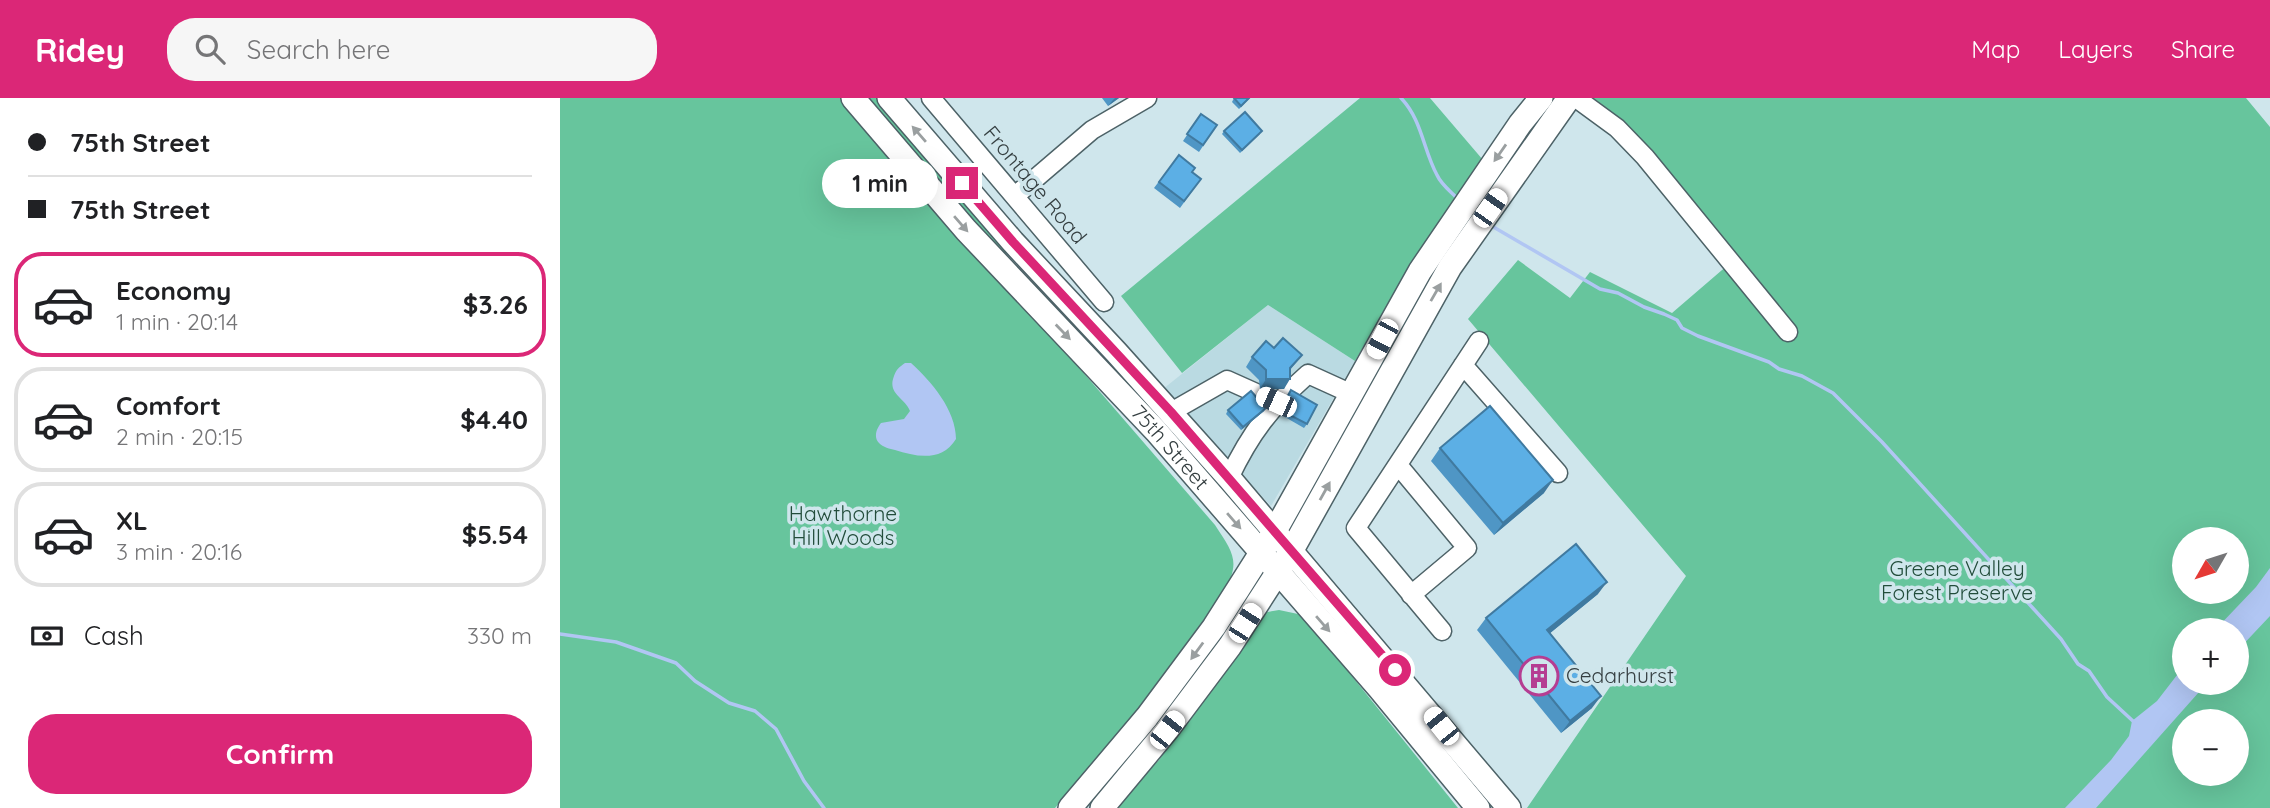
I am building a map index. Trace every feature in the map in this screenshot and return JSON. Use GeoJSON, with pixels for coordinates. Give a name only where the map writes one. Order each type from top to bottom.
{"type":"FeatureCollection","features":[{"type":"Feature","properties":{"kind":"main road","name":"75th Street"},"geometry":{"type":"LineString","coordinates":[[853,98],[966,230],[1147,421],[1279,572],[1478,808]]}},
{"type":"Feature","properties":{"kind":"main road","name":"75th Street"},"geometry":{"type":"LineString","coordinates":[[889,98],[1013,242],[1171,412],[1292,550],[1509,808]]}},
{"type":"Feature","properties":{"kind":"main road"},"geometry":{"type":"LineString","coordinates":[[1070,808],[1110,763],[1214,628],[1275,531],[1420,271],[1520,124],[1541,98]]}},
{"type":"Feature","properties":{"kind":"main road"},"geometry":{"type":"LineString","coordinates":[[1102,808],[1193,697],[1279,572],[1450,267],[1569,98]]}},
{"type":"Feature","properties":{"kind":"street","name":"Frontage Road"},"geometry":{"type":"LineString","coordinates":[[931,98],[1104,302]]}},
{"type":"Feature","properties":{"kind":"street"},"geometry":{"type":"LineString","coordinates":[[1015,196],[1092,130],[1147,98]]}},
{"type":"Feature","properties":{"kind":"street"},"geometry":{"type":"LineString","coordinates":[[1576,98],[1616,128],[1645,157],[1788,332]]}},
{"type":"Feature","properties":{"kind":"street"},"geometry":{"type":"LineString","coordinates":[[1442,631],[1356,528],[1479,341]]}},
{"type":"Feature","properties":{"kind":"street"},"geometry":{"type":"LineString","coordinates":[[1464,365],[1558,473]]}},
{"type":"Feature","properties":{"kind":"street"},"geometry":{"type":"LineString","coordinates":[[1229,478],[1245,443],[1276,402],[1308,374],[1352,394]]}},
{"type":"Feature","properties":{"kind":"street"},"geometry":{"type":"LineString","coordinates":[[1171,412],[1227,380],[1276,402]]}},
{"type":"Feature","properties":{"kind":"street"},"geometry":{"type":"LineString","coordinates":[[1398,465],[1467,548],[1411,595]]}},
{"type":"Feature","properties":{"kind":"shaded area"},"geometry":{"type":"Polygon","coordinates":[[[1268,305],[1355,361],[1271,506],[1163,389],[1268,305]]]}},
{"type":"Feature","properties":{"kind":"green space","name":"Hawthorne Hill Woods"},"geometry":{"type":"Polygon","coordinates":[[[560,98],[846,98],[1215,525],[1233,558],[1232,574],[1223,594],[1119,734],[1055,808],[560,808],[560,98]]]}},
{"type":"Feature","properties":{"kind":"green space"},"geometry":{"type":"Polygon","coordinates":[[[863,98],[878,98],[1010,250],[1002,257],[863,98]]]}},
{"type":"Feature","properties":{"kind":"green space"},"geometry":{"type":"Polygon","coordinates":[[[1360,98],[1430,98],[1483,160],[1414,259],[1355,361],[1268,305],[1182,373],[1121,296],[1360,98]]]}},
{"type":"Feature","properties":{"kind":"green space","name":"Greene Valley Forest Preserve"},"geometry":{"type":"Polygon","coordinates":[[[1593,98],[2246,98],[2270,127],[2270,808],[1527,808],[1686,576],[1468,319],[1518,260],[1570,298],[1590,272],[1672,313],[1736,258],[1632,131],[1593,98]]]}},
{"type":"Feature","properties":{"kind":"green space"},"geometry":{"type":"Polygon","coordinates":[[[1279,610],[1298,614],[1310,624],[1458,808],[1114,808],[1159,760],[1261,613],[1279,610]]]}},
{"type":"Feature","properties":{"kind":"water"},"geometry":{"type":"Polygon","coordinates":[[[911,363],[926,378],[952,417],[956,439],[944,451],[920,456],[882,446],[876,438],[881,423],[904,419],[910,411],[894,391],[892,382],[899,367],[911,363]]]}},
{"type":"Feature","properties":{"kind":"water"},"geometry":{"type":"Polygon","coordinates":[[[2270,568],[2270,616],[2249,638],[2249,618],[2226,618],[2240,604],[2249,604],[2249,594],[2270,568]]]}},
{"type":"Feature","properties":{"kind":"water"},"geometry":{"type":"Polygon","coordinates":[[[2172,682],[2172,695],[2196,695],[2184,709],[2172,709],[2172,722],[2096,808],[2065,808],[2111,760],[2129,736],[2132,721],[2157,701],[2172,682]]]}},
{"type":"Feature","properties":{"kind":"building"},"geometry":{"type":"Polygon","coordinates":[[[1234,98],[1249,98],[1241,106],[1234,98]]]}},
{"type":"Feature","properties":{"kind":"building"},"geometry":{"type":"Polygon","coordinates":[[[1245,112],[1262,131],[1242,150],[1224,131],[1245,112]]]}},
{"type":"Feature","properties":{"kind":"building"},"geometry":{"type":"Polygon","coordinates":[[[1201,114],[1217,125],[1203,145],[1187,134],[1201,114]]]}},
{"type":"Feature","properties":{"kind":"building"},"geometry":{"type":"Polygon","coordinates":[[[1179,155],[1195,168],[1192,172],[1201,179],[1184,201],[1159,182],[1179,155]]]}},
{"type":"Feature","properties":{"kind":"building"},"geometry":{"type":"Polygon","coordinates":[[[1283,338],[1302,355],[1290,368],[1290,379],[1266,379],[1266,370],[1252,357],[1266,341],[1274,348],[1283,338]]]}},
{"type":"Feature","properties":{"kind":"building"},"geometry":{"type":"Polygon","coordinates":[[[1291,390],[1317,405],[1307,424],[1280,410],[1291,390]]]}},
{"type":"Feature","properties":{"kind":"building"},"geometry":{"type":"Polygon","coordinates":[[[1251,391],[1266,408],[1243,427],[1228,410],[1251,391]]]}},
{"type":"Feature","properties":{"kind":"building"},"geometry":{"type":"Polygon","coordinates":[[[1490,406],[1553,480],[1503,523],[1440,448],[1490,406]]]}},
{"type":"Feature","properties":{"kind":"building","name":"Cedarhurst"},"geometry":{"type":"Polygon","coordinates":[[[1576,544],[1607,582],[1547,630],[1601,696],[1570,721],[1486,618],[1576,544]]]}},
{"type":"Feature","properties":{"kind":"waterway"},"geometry":{"type":"LineString","coordinates":[[1401,98],[1414,116],[1439,178],[1456,197]]}},
{"type":"Feature","properties":{"kind":"waterway"},"geometry":{"type":"LineString","coordinates":[[1490,225],[1600,289],[1618,293],[1677,320],[1682,328],[1698,336],[1769,362],[1833,393],[1882,442],[2061,639],[2078,664],[2089,671],[2107,697],[2134,722]]}},
{"type":"Feature","properties":{"kind":"waterway"},"geometry":{"type":"LineString","coordinates":[[560,634],[616,642],[676,663],[695,681],[729,703],[755,711],[776,729],[804,781],[824,808]]}},
{"type":"Feature","properties":{"kind":"place","name":"Cedarhurst"},"geometry":{"type":"Point","coordinates":[1539,676]}},
{"type":"Feature","properties":{"kind":"route"},"geometry":{"type":"LineString","coordinates":[[962,183],[1013,242],[1171,412],[1395,670]]}}]}
